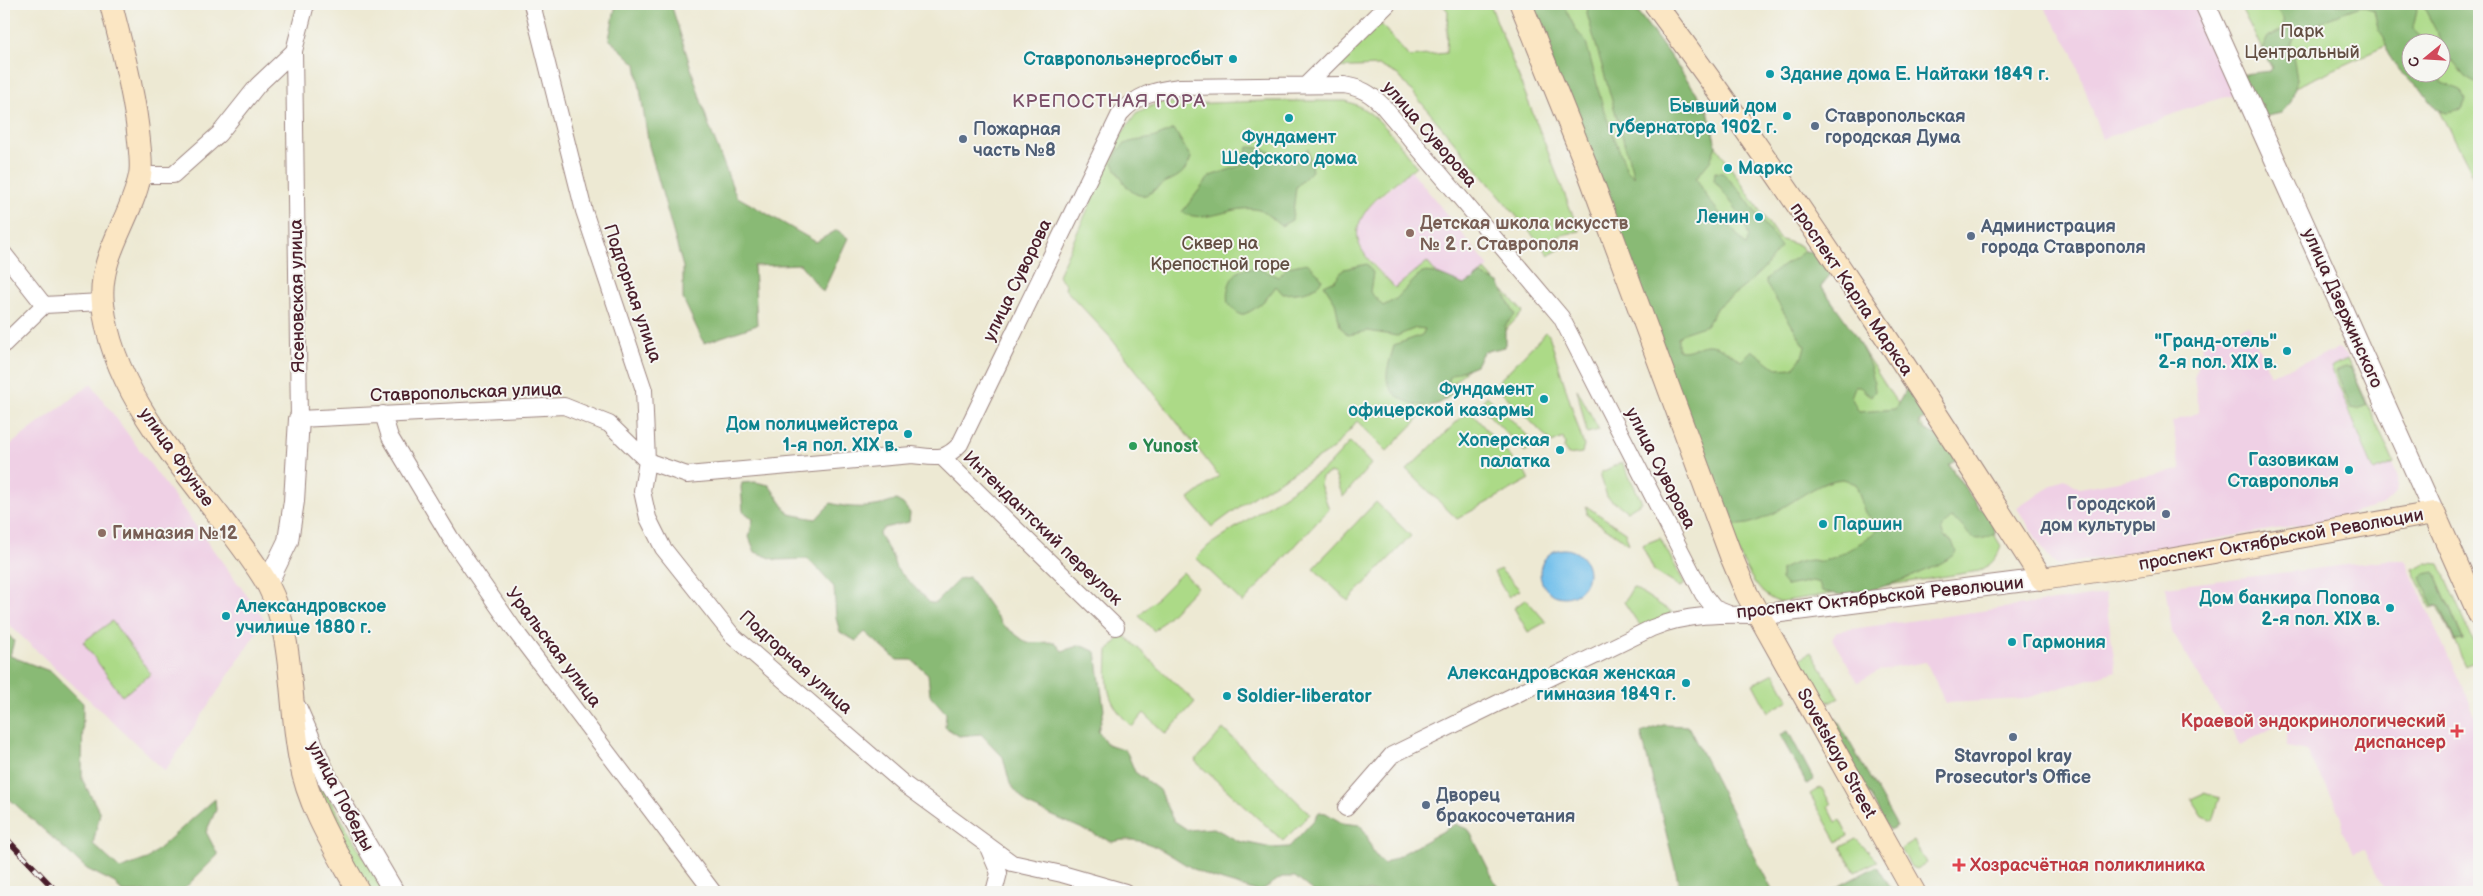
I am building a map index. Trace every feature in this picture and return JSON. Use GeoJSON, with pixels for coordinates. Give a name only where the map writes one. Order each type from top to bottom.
{"type":"FeatureCollection","features":[{"type":"Feature","properties":{"kind":"main road","name":"улица Фрунзе"},"geometry":{"type":"LineString","coordinates":[[111,4],[138,126],[140,175],[103,278],[102,302],[108,331],[116,357],[144,413],[254,562],[276,603],[292,698],[299,760],[308,794],[320,821],[359,892]]}},
{"type":"Feature","properties":{"kind":"main road"},"geometry":{"type":"LineString","coordinates":[[1521,4],[1588,170],[1731,556],[1758,614]]}},
{"type":"Feature","properties":{"kind":"main road","name":"проспект Карла Маркса"},"geometry":{"type":"LineString","coordinates":[[1655,4],[1741,123],[1837,265],[2042,578]]}},
{"type":"Feature","properties":{"kind":"main road","name":"проспект Октябрьской Революции"},"geometry":{"type":"LineString","coordinates":[[2042,578],[2163,562],[2434,513]]}},
{"type":"Feature","properties":{"kind":"main road","name":"улица Дзержинского"},"geometry":{"type":"LineString","coordinates":[[2434,513],[2479,614]]}},
{"type":"Feature","properties":{"kind":"main road","name":"Sovetskaya Street"},"geometry":{"type":"LineString","coordinates":[[1758,614],[1914,892]]}},
{"type":"Feature","properties":{"kind":"street","name":"Ясеновская улица"},"geometry":{"type":"LineString","coordinates":[[267,584],[288,541],[294,501],[299,419],[294,51],[306,4]]}},
{"type":"Feature","properties":{"kind":"street","name":"Подгорная улица"},"geometry":{"type":"LineString","coordinates":[[532,4],[584,211],[644,390],[647,461],[642,491],[648,518],[663,548],[732,635],[904,784],[1012,863],[1062,874],[1125,892]]}},
{"type":"Feature","properties":{"kind":"street"},"geometry":{"type":"LineString","coordinates":[[1306,86],[1388,4]]}},
{"type":"Feature","properties":{"kind":"street","name":"улица Дзержинского"},"geometry":{"type":"LineString","coordinates":[[2204,4],[2434,513]]}},
{"type":"Feature","properties":{"kind":"street"},"geometry":{"type":"LineString","coordinates":[[140,175],[173,175],[219,134],[258,85],[294,51]]}},
{"type":"Feature","properties":{"kind":"street","name":"улица Суворова"},"geometry":{"type":"LineString","coordinates":[[942,458],[951,454],[960,444],[1120,114],[1132,101],[1157,90],[1180,87],[1344,85],[1360,88],[1370,93],[1561,317],[1703,594],[1714,608],[1729,614]]}},
{"type":"Feature","properties":{"kind":"street"},"geometry":{"type":"LineString","coordinates":[[4,254],[44,305]]}},
{"type":"Feature","properties":{"kind":"street"},"geometry":{"type":"LineString","coordinates":[[4,344],[44,305],[102,302]]}},
{"type":"Feature","properties":{"kind":"street","name":"Ставропольская улица"},"geometry":{"type":"LineString","coordinates":[[299,419],[564,406],[609,424],[647,461],[687,475],[912,455],[942,458]]}},
{"type":"Feature","properties":{"kind":"street","name":"Уральская улица"},"geometry":{"type":"LineString","coordinates":[[383,414],[390,437],[450,537],[513,628],[713,892]]}},
{"type":"Feature","properties":{"kind":"street","name":"Интендантский переулок"},"geometry":{"type":"LineString","coordinates":[[942,458],[1116,627]]}},
{"type":"Feature","properties":{"kind":"street","name":"проспект Октябрьской Революции"},"geometry":{"type":"LineString","coordinates":[[1346,808],[1392,756],[1652,628],[1671,621],[1710,614],[1758,614],[2042,578]]}},
{"type":"Feature","properties":{"kind":"street","name":"улица Победы"},"geometry":{"type":"LineString","coordinates":[[292,698],[328,780],[394,892]]}},
{"type":"Feature","properties":{"kind":"street"},"geometry":{"type":"LineString","coordinates":[[987,845],[999,872],[994,892]]}},
{"type":"Feature","properties":{"kind":"shaded area"},"geometry":{"type":"Polygon","coordinates":[[[2042,4],[2194,4],[2234,95],[2211,101],[2102,139],[2072,51],[2042,4]]]}},
{"type":"Feature","properties":{"kind":"shaded area","name":"Детская школа искусств № 2 г. Ставрополя"},"geometry":{"type":"Polygon","coordinates":[[[1411,170],[1489,267],[1455,295],[1395,288],[1363,252],[1358,239],[1360,220],[1372,204],[1411,170]]]}},
{"type":"Feature","properties":{"kind":"shaded area"},"geometry":{"type":"Polygon","coordinates":[[[2248,325],[2271,375],[2338,349],[2346,355],[2398,478],[2396,492],[2391,499],[2383,505],[2324,521],[2058,565],[2048,557],[2017,508],[2064,478],[2079,488],[2181,470],[2172,422],[2199,412],[2194,378],[2205,338],[2248,325]]]}},
{"type":"Feature","properties":{"kind":"shaded area","name":"Гимназия №12"},"geometry":{"type":"Polygon","coordinates":[[[91,384],[265,620],[165,771],[4,620],[4,438],[10,445],[91,384]]]}},
{"type":"Feature","properties":{"kind":"shaded area"},"geometry":{"type":"Polygon","coordinates":[[[2387,560],[2405,560],[2479,725],[2479,892],[2385,892],[2365,850],[2354,853],[2342,831],[2343,818],[2307,751],[2287,747],[2287,720],[2241,745],[2172,632],[2165,587],[2387,560]]]}},
{"type":"Feature","properties":{"kind":"shaded area"},"geometry":{"type":"Polygon","coordinates":[[[2105,594],[2116,671],[2023,699],[1946,703],[1926,662],[1880,670],[1858,682],[1832,639],[1837,631],[2105,594]]]}},
{"type":"Feature","properties":{"kind":"green space"},"geometry":{"type":"Polygon","coordinates":[[[616,4],[671,4],[708,123],[736,196],[816,242],[837,230],[848,238],[823,292],[800,264],[754,266],[757,325],[704,343],[683,299],[683,267],[649,146],[636,64],[609,39],[616,4]]]}},
{"type":"Feature","properties":{"kind":"green space"},"geometry":{"type":"Polygon","coordinates":[[[1442,4],[1490,4],[1579,231],[1558,236],[1562,248],[1549,255],[1398,75],[1380,66],[1329,68],[1379,22],[1409,57],[1446,53],[1448,11],[1442,4]]]}},
{"type":"Feature","properties":{"kind":"green space"},"geometry":{"type":"Polygon","coordinates":[[[1529,4],[1632,4],[1707,107],[1716,146],[1779,239],[1801,246],[1821,285],[1895,400],[1919,421],[1978,507],[2001,546],[1998,555],[1990,564],[1979,571],[1779,602],[1770,598],[1755,583],[1743,563],[1730,533],[1529,4]]]}},
{"type":"Feature","properties":{"kind":"green space"},"geometry":{"type":"Polygon","coordinates":[[[1529,4],[1563,4],[1576,30],[1586,42],[1604,111],[1627,170],[1634,177],[1587,14],[1588,4],[1632,4],[1707,107],[1716,146],[1710,161],[1696,178],[1709,200],[1746,246],[1749,236],[1740,214],[1714,180],[1715,172],[1723,173],[1740,191],[1781,247],[1763,269],[1744,287],[1717,307],[1707,325],[1683,333],[1678,338],[1678,350],[1686,351],[1705,345],[1713,345],[1725,350],[1741,361],[1752,350],[1777,369],[1793,368],[1802,357],[1805,346],[1766,284],[1766,279],[1804,251],[1814,252],[1826,264],[1830,275],[1821,286],[1855,336],[1873,376],[1875,391],[1871,397],[1860,387],[1855,387],[1851,397],[1859,412],[1895,409],[1907,388],[1927,417],[1919,421],[1919,426],[1951,441],[1956,460],[1949,465],[1978,507],[1988,513],[1994,522],[1995,534],[1985,538],[1973,538],[1958,522],[1951,518],[1941,529],[1944,537],[1952,541],[1956,552],[1949,558],[1905,579],[1855,594],[1842,595],[1822,591],[1819,583],[1812,581],[1787,586],[1781,579],[1781,570],[1803,561],[1822,561],[1837,556],[1854,547],[1876,531],[1880,526],[1865,513],[1856,484],[1842,479],[1828,482],[1769,516],[1740,525],[1726,523],[1529,4]]]}},
{"type":"Feature","properties":{"kind":"green space","name":"Парк Центральный"},"geometry":{"type":"Polygon","coordinates":[[[2239,4],[2479,4],[2479,194],[2470,169],[2426,82],[2450,82],[2450,32],[2400,32],[2400,39],[2284,92],[2239,4]]]}},
{"type":"Feature","properties":{"kind":"green space"},"geometry":{"type":"Polygon","coordinates":[[[2275,4],[2415,4],[2417,11],[2413,28],[2416,32],[2400,32],[2400,72],[2388,54],[2384,37],[2378,29],[2374,10],[2361,6],[2296,34],[2291,44],[2297,79],[2291,102],[2281,113],[2264,117],[2234,75],[2270,71],[2273,67],[2261,51],[2268,37],[2284,29],[2283,18],[2275,4]]]}},
{"type":"Feature","properties":{"kind":"green space"},"geometry":{"type":"Polygon","coordinates":[[[2422,4],[2479,4],[2479,85],[2465,76],[2453,61],[2450,61],[2450,32],[2437,32],[2422,4]]]}},
{"type":"Feature","properties":{"kind":"green space"},"geometry":{"type":"Polygon","coordinates":[[[2413,82],[2442,82],[2460,90],[2466,100],[2462,109],[2447,112],[2436,109],[2421,88],[2413,82]]]}},
{"type":"Feature","properties":{"kind":"green space","name":"Сквер на Крепостной горе"},"geometry":{"type":"Polygon","coordinates":[[[1346,101],[1368,112],[1377,119],[1394,137],[1416,166],[1372,204],[1363,215],[1358,227],[1358,240],[1364,253],[1395,288],[1427,262],[1455,295],[1485,270],[1523,312],[1387,451],[1357,421],[1333,449],[1257,494],[1212,527],[1189,499],[1219,476],[1110,337],[1065,289],[1066,285],[1058,275],[1123,132],[1136,114],[1159,102],[1183,104],[1346,101]]]}},
{"type":"Feature","properties":{"kind":"green space"},"geometry":{"type":"Polygon","coordinates":[[[1174,129],[1191,158],[1186,168],[1177,177],[1162,184],[1150,193],[1136,194],[1126,185],[1113,163],[1119,149],[1127,143],[1152,138],[1174,129]]]}},
{"type":"Feature","properties":{"kind":"green space"},"geometry":{"type":"Polygon","coordinates":[[[1248,147],[1265,150],[1283,157],[1298,155],[1308,149],[1312,171],[1296,187],[1292,220],[1281,226],[1262,211],[1249,209],[1201,217],[1191,216],[1182,212],[1210,176],[1243,165],[1248,147]]]}},
{"type":"Feature","properties":{"kind":"green space"},"geometry":{"type":"Polygon","coordinates":[[[1307,263],[1322,279],[1311,290],[1283,294],[1276,286],[1256,308],[1240,315],[1228,304],[1227,298],[1231,280],[1239,271],[1254,268],[1278,277],[1288,267],[1307,263]]]}},
{"type":"Feature","properties":{"kind":"green space"},"geometry":{"type":"Polygon","coordinates":[[[1367,264],[1373,273],[1370,292],[1383,306],[1396,299],[1422,272],[1435,273],[1464,285],[1481,275],[1499,283],[1515,315],[1505,326],[1505,347],[1483,352],[1476,365],[1452,375],[1449,379],[1451,395],[1438,404],[1414,404],[1398,397],[1388,384],[1387,376],[1394,345],[1422,335],[1425,329],[1416,328],[1397,336],[1368,331],[1348,335],[1340,326],[1335,302],[1324,285],[1335,280],[1344,269],[1367,264]]]}},
{"type":"Feature","properties":{"kind":"green space"},"geometry":{"type":"Polygon","coordinates":[[[1546,332],[1549,335],[1584,446],[1582,453],[1568,455],[1564,449],[1563,438],[1552,443],[1495,385],[1546,332]]]}},
{"type":"Feature","properties":{"kind":"green space"},"geometry":{"type":"Polygon","coordinates":[[[2347,359],[2394,463],[2374,471],[2331,367],[2347,359]]]}},
{"type":"Feature","properties":{"kind":"green space"},"geometry":{"type":"Polygon","coordinates":[[[2345,366],[2351,368],[2367,405],[2358,409],[2351,408],[2336,371],[2345,366]]]}},
{"type":"Feature","properties":{"kind":"green space"},"geometry":{"type":"Polygon","coordinates":[[[1577,389],[1599,430],[1587,433],[1577,389]]]}},
{"type":"Feature","properties":{"kind":"green space"},"geometry":{"type":"Polygon","coordinates":[[[1487,396],[1537,445],[1525,452],[1479,405],[1487,396]]]}},
{"type":"Feature","properties":{"kind":"green space"},"geometry":{"type":"Polygon","coordinates":[[[1469,410],[1530,479],[1457,519],[1407,470],[1469,410]]]}},
{"type":"Feature","properties":{"kind":"green space"},"geometry":{"type":"Polygon","coordinates":[[[1350,442],[1371,464],[1343,497],[1335,475],[1330,473],[1322,477],[1320,484],[1329,509],[1243,603],[1196,558],[1208,546],[1328,466],[1350,442]]]}},
{"type":"Feature","properties":{"kind":"green space"},"geometry":{"type":"Polygon","coordinates":[[[1622,462],[1642,502],[1627,511],[1607,497],[1600,473],[1622,462]]]}},
{"type":"Feature","properties":{"kind":"green space"},"geometry":{"type":"Polygon","coordinates":[[[755,482],[769,485],[789,514],[816,519],[831,503],[863,507],[880,505],[896,500],[903,504],[910,513],[909,522],[884,528],[879,534],[892,556],[896,568],[930,603],[935,603],[959,579],[969,577],[1002,624],[1027,643],[1055,642],[1062,651],[1081,645],[1096,652],[1104,710],[1098,731],[1107,744],[1126,750],[1135,772],[1159,790],[1173,820],[1188,830],[1214,828],[1238,841],[1272,848],[1289,847],[1319,812],[1326,813],[1342,823],[1360,825],[1375,855],[1384,864],[1456,824],[1469,830],[1500,892],[1314,892],[1295,877],[1282,877],[1259,892],[1198,872],[1152,845],[1126,840],[1112,842],[1028,805],[1010,784],[1003,757],[981,734],[959,736],[945,727],[946,713],[930,695],[928,674],[912,660],[897,660],[865,632],[856,641],[840,632],[836,618],[834,587],[808,559],[776,560],[755,552],[749,537],[753,519],[743,511],[741,487],[742,483],[755,482]]]}},
{"type":"Feature","properties":{"kind":"green space"},"geometry":{"type":"Polygon","coordinates":[[[1376,502],[1411,536],[1348,601],[1313,568],[1376,502]]]}},
{"type":"Feature","properties":{"kind":"green space"},"geometry":{"type":"Polygon","coordinates":[[[1586,506],[1625,532],[1629,544],[1587,515],[1586,506]]]}},
{"type":"Feature","properties":{"kind":"green space"},"geometry":{"type":"Polygon","coordinates":[[[1660,538],[1685,584],[1680,587],[1654,571],[1642,545],[1660,538]]]}},
{"type":"Feature","properties":{"kind":"green space"},"geometry":{"type":"Polygon","coordinates":[[[2427,563],[2439,564],[2479,653],[2477,660],[2466,666],[2454,641],[2463,639],[2434,572],[2440,605],[2452,637],[2438,606],[2431,608],[2413,569],[2427,563]]]}},
{"type":"Feature","properties":{"kind":"green space"},"geometry":{"type":"Polygon","coordinates":[[[1500,569],[1520,590],[1508,597],[1494,573],[1500,569]]]}},
{"type":"Feature","properties":{"kind":"green space"},"geometry":{"type":"Polygon","coordinates":[[[1183,572],[1197,587],[1154,631],[1139,616],[1183,572]]]}},
{"type":"Feature","properties":{"kind":"green space"},"geometry":{"type":"Polygon","coordinates":[[[2434,572],[2463,640],[2455,641],[2440,606],[2433,606],[2421,578],[2424,574],[2434,572]]]}},
{"type":"Feature","properties":{"kind":"green space"},"geometry":{"type":"Polygon","coordinates":[[[1633,587],[1673,613],[1642,629],[1624,602],[1633,587]]]}},
{"type":"Feature","properties":{"kind":"green space"},"geometry":{"type":"Polygon","coordinates":[[[1526,599],[1546,622],[1528,632],[1514,608],[1526,599]]]}},
{"type":"Feature","properties":{"kind":"green space"},"geometry":{"type":"Polygon","coordinates":[[[112,621],[151,674],[122,696],[83,642],[112,621]]]}},
{"type":"Feature","properties":{"kind":"green space"},"geometry":{"type":"Polygon","coordinates":[[[4,630],[14,641],[10,656],[52,672],[83,703],[82,779],[100,813],[93,844],[120,869],[147,859],[215,799],[216,810],[206,832],[218,855],[181,892],[122,892],[115,883],[87,869],[4,794],[4,630]]]}},
{"type":"Feature","properties":{"kind":"green space"},"geometry":{"type":"Polygon","coordinates":[[[1123,634],[1195,702],[1166,734],[1144,713],[1132,727],[1116,709],[1112,700],[1107,675],[1108,651],[1123,634]]]}},
{"type":"Feature","properties":{"kind":"green space"},"geometry":{"type":"Polygon","coordinates":[[[1811,652],[1839,698],[1832,702],[1821,699],[1798,660],[1811,652]]]}},
{"type":"Feature","properties":{"kind":"green space"},"geometry":{"type":"Polygon","coordinates":[[[1774,673],[1789,700],[1768,712],[1753,684],[1774,673]]]}},
{"type":"Feature","properties":{"kind":"green space"},"geometry":{"type":"Polygon","coordinates":[[[1836,718],[1897,826],[1889,830],[1829,722],[1836,718]]]}},
{"type":"Feature","properties":{"kind":"green space"},"geometry":{"type":"Polygon","coordinates":[[[1663,725],[1688,726],[1773,892],[1681,892],[1641,733],[1663,725]]]}},
{"type":"Feature","properties":{"kind":"green space"},"geometry":{"type":"Polygon","coordinates":[[[1223,729],[1310,814],[1283,841],[1195,761],[1223,729]]]}},
{"type":"Feature","properties":{"kind":"green space"},"geometry":{"type":"Polygon","coordinates":[[[1788,731],[1814,780],[1807,784],[1780,735],[1788,731]]]}},
{"type":"Feature","properties":{"kind":"green space"},"geometry":{"type":"Polygon","coordinates":[[[319,781],[384,892],[370,892],[331,822],[315,783],[319,781]]]}},
{"type":"Feature","properties":{"kind":"green space"},"geometry":{"type":"Polygon","coordinates":[[[1821,787],[1831,804],[1828,806],[1836,822],[1840,820],[1848,836],[1837,842],[1810,794],[1821,787]]]}},
{"type":"Feature","properties":{"kind":"green space"},"geometry":{"type":"Polygon","coordinates":[[[2204,793],[2220,798],[2213,820],[2202,816],[2191,799],[2204,793]]]}},
{"type":"Feature","properties":{"kind":"green space"},"geometry":{"type":"Polygon","coordinates":[[[1856,839],[1878,861],[1855,872],[1841,847],[1856,839]]]}},
{"type":"Feature","properties":{"kind":"green space"},"geometry":{"type":"Polygon","coordinates":[[[1914,841],[1926,863],[1916,869],[1911,867],[1901,849],[1914,841]]]}},
{"type":"Feature","properties":{"kind":"green space"},"geometry":{"type":"Polygon","coordinates":[[[1877,866],[1893,892],[1828,892],[1877,866]]]}},
{"type":"Feature","properties":{"kind":"water"},"geometry":{"type":"Polygon","coordinates":[[[1564,549],[1573,551],[1581,556],[1586,564],[1588,573],[1586,582],[1581,590],[1573,595],[1564,597],[1555,595],[1547,590],[1542,582],[1540,573],[1542,564],[1547,556],[1555,551],[1564,549]]]}},
{"type":"Feature","properties":{"kind":"railway"},"geometry":{"type":"LineString","coordinates":[[4,836],[57,892]]}},
{"type":"Feature","properties":{"kind":"place","name":"Ставропольэнергосбыт"},"geometry":{"type":"Point","coordinates":[1233,59]}},
{"type":"Feature","properties":{"kind":"place","name":"Здание дома Е. Найтаки 1849 г."},"geometry":{"type":"Point","coordinates":[1770,74]}},
{"type":"Feature","properties":{"kind":"place","name":"Бывший дом губернатора 1902 г."},"geometry":{"type":"Point","coordinates":[1787,116]}},
{"type":"Feature","properties":{"kind":"place","name":"Фундамент Шефского дома"},"geometry":{"type":"Point","coordinates":[1289,118]}},
{"type":"Feature","properties":{"kind":"place","name":"Ставропольская городская Дума"},"geometry":{"type":"Point","coordinates":[1815,126]}},
{"type":"Feature","properties":{"kind":"place","name":"Пожарная часть №8"},"geometry":{"type":"Point","coordinates":[963,139]}},
{"type":"Feature","properties":{"kind":"place","name":"Маркс"},"geometry":{"type":"Point","coordinates":[1728,168]}},
{"type":"Feature","properties":{"kind":"place","name":"Ленин"},"geometry":{"type":"Point","coordinates":[1759,217]}},
{"type":"Feature","properties":{"kind":"place","name":"Детская школа искусств № 2 г. Ставрополя"},"geometry":{"type":"Point","coordinates":[1410,233]}},
{"type":"Feature","properties":{"kind":"place","name":"Администрация города Ставрополя"},"geometry":{"type":"Point","coordinates":[1971,236]}},
{"type":"Feature","properties":{"kind":"place","name":"\"Гранд-отель\" 2-я пол. XIX в."},"geometry":{"type":"Point","coordinates":[2287,351]}},
{"type":"Feature","properties":{"kind":"place","name":"Фундамент офицерской казармы"},"geometry":{"type":"Point","coordinates":[1544,399]}},
{"type":"Feature","properties":{"kind":"place","name":"Дом полицмейстера 1-я пол. XIX в."},"geometry":{"type":"Point","coordinates":[908,434]}},
{"type":"Feature","properties":{"kind":"place","name":"Yunost"},"geometry":{"type":"Point","coordinates":[1133,446]}},
{"type":"Feature","properties":{"kind":"place","name":"Хоперская палатка"},"geometry":{"type":"Point","coordinates":[1560,450]}},
{"type":"Feature","properties":{"kind":"place","name":"Газовикам Ставрополья"},"geometry":{"type":"Point","coordinates":[2349,470]}},
{"type":"Feature","properties":{"kind":"place","name":"Городской дом культуры"},"geometry":{"type":"Point","coordinates":[2166,514]}},
{"type":"Feature","properties":{"kind":"place","name":"Паршин"},"geometry":{"type":"Point","coordinates":[1823,524]}},
{"type":"Feature","properties":{"kind":"place","name":"Гимназия №12"},"geometry":{"type":"Point","coordinates":[102,533]}},
{"type":"Feature","properties":{"kind":"place","name":"Дом банкира Попова 2-я пол. XIX в."},"geometry":{"type":"Point","coordinates":[2390,608]}},
{"type":"Feature","properties":{"kind":"place","name":"Александровское училище 1880 г."},"geometry":{"type":"Point","coordinates":[226,616]}},
{"type":"Feature","properties":{"kind":"place","name":"Гармония"},"geometry":{"type":"Point","coordinates":[2012,642]}},
{"type":"Feature","properties":{"kind":"place","name":"Александровская женская гимназия 1849 г."},"geometry":{"type":"Point","coordinates":[1686,683]}},
{"type":"Feature","properties":{"kind":"place","name":"Soldier-liberator"},"geometry":{"type":"Point","coordinates":[1227,696]}},
{"type":"Feature","properties":{"kind":"place","name":"Краевой эндокринологический диспансер"},"geometry":{"type":"Point","coordinates":[2457,731]}},
{"type":"Feature","properties":{"kind":"place","name":"Stavropol kray Prosecutor's Office"},"geometry":{"type":"Point","coordinates":[2013,737]}},
{"type":"Feature","properties":{"kind":"place","name":"Дворец бракосочетания"},"geometry":{"type":"Point","coordinates":[1426,805]}},
{"type":"Feature","properties":{"kind":"place","name":"Хозрасчётная поликлиника"},"geometry":{"type":"Point","coordinates":[1959,865]}},
{"type":"Feature","properties":{"kind":"district","name":"КРЕПОСТНАЯ ГОРА"},"geometry":{"type":"Point","coordinates":[1109,100]}}]}
